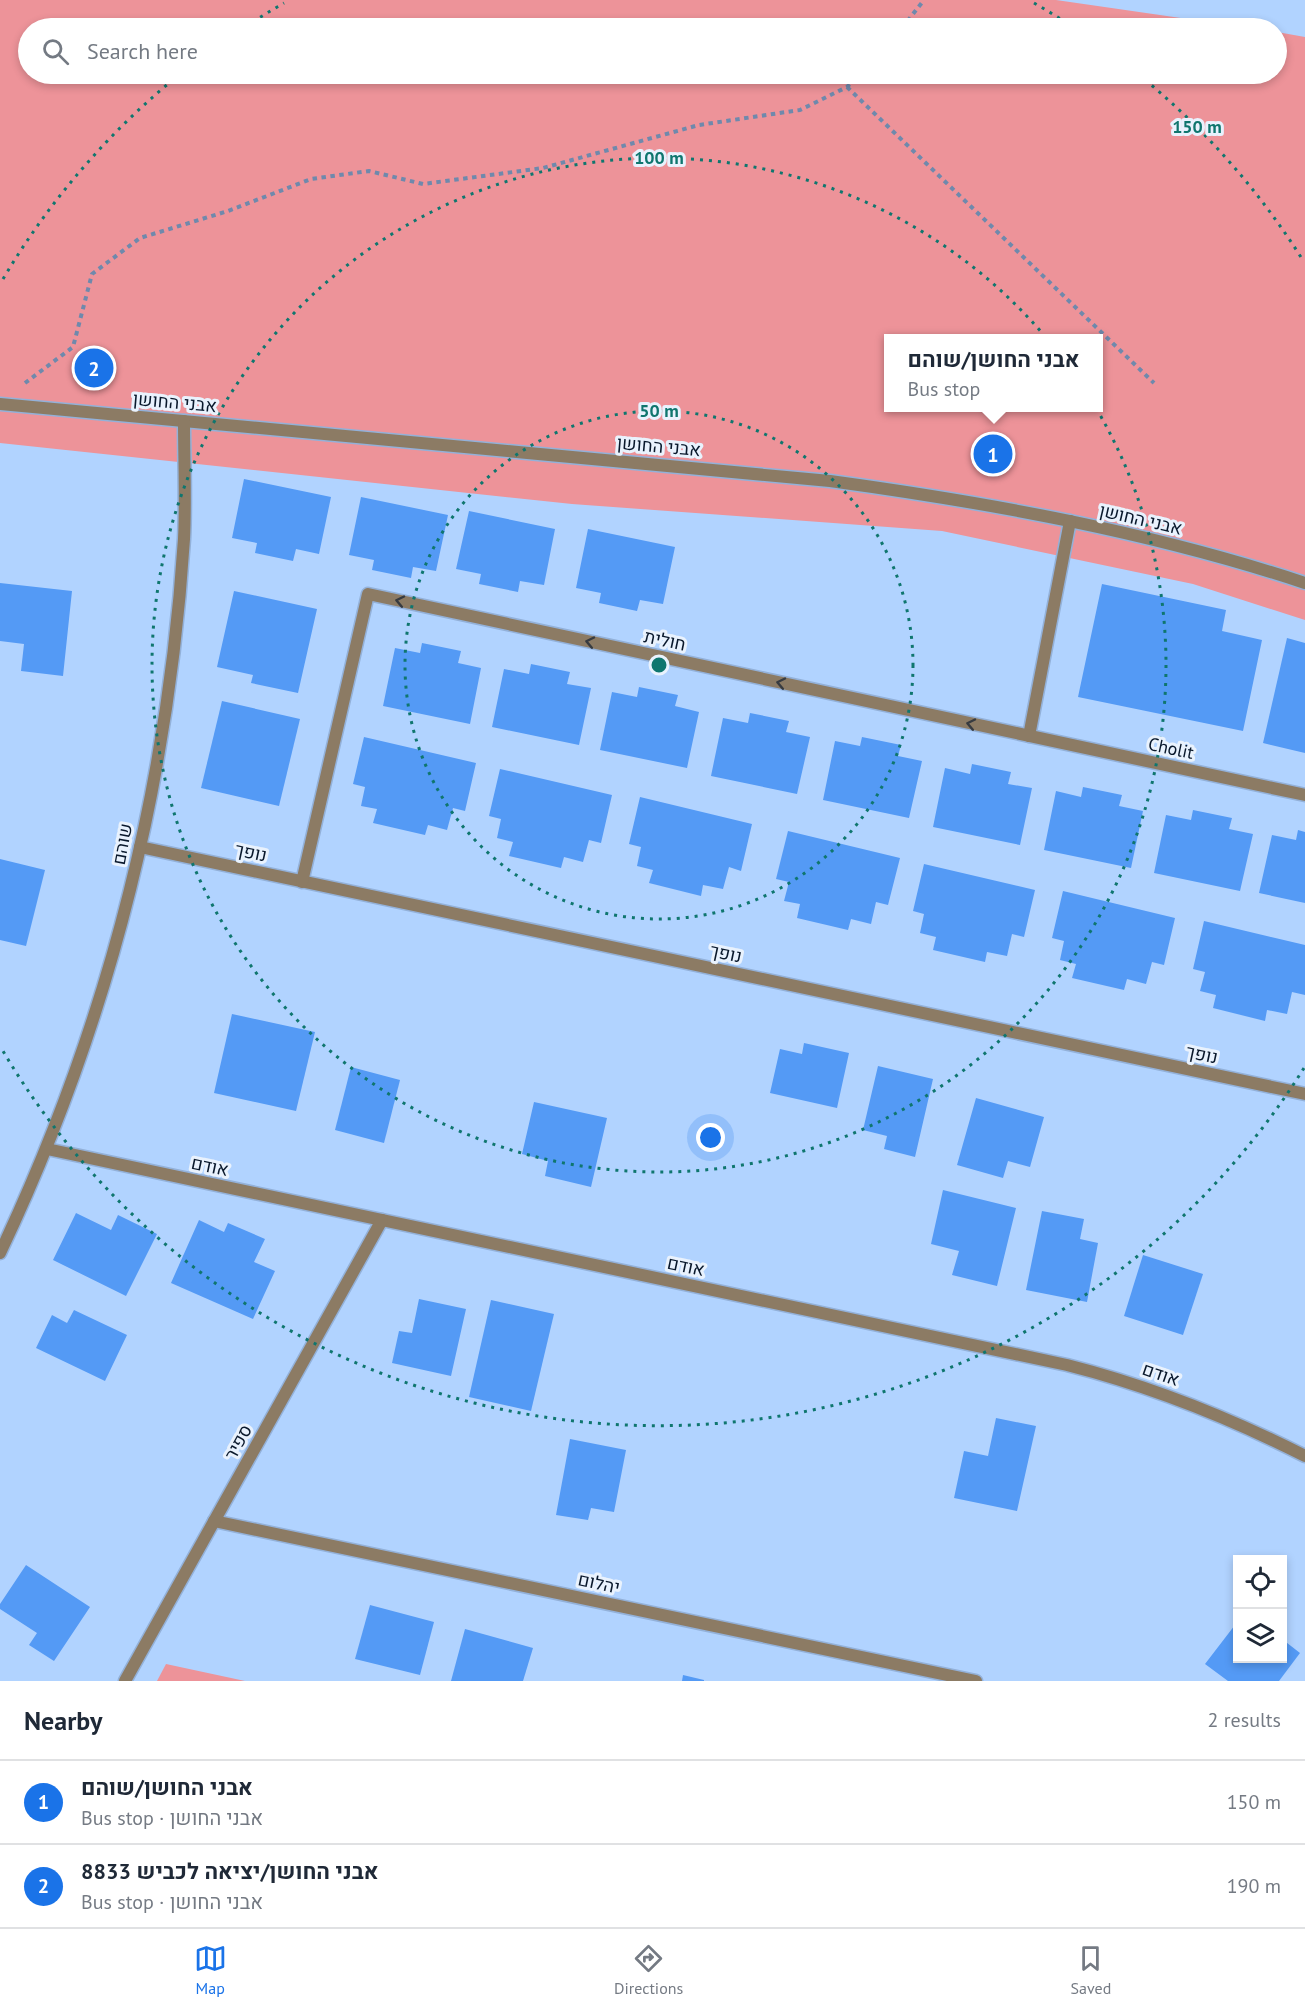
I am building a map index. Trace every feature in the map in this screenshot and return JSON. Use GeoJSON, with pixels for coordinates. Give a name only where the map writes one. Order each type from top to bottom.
{"type":"FeatureCollection","features":[{"type":"Feature","properties":{"kind":"street","name":"אבני החושן"},"geometry":{"type":"LineString","coordinates":[[0,404],[747,472],[912,493],[1070,521],[1222,558],[1305,583]]}},
{"type":"Feature","properties":{"kind":"street","name":"שוהם"},"geometry":{"type":"LineString","coordinates":[[0,1253],[47,1149],[75,1078],[108,978],[140,847],[156,765],[184,538],[184,421]]}},
{"type":"Feature","properties":{"kind":"street"},"geometry":{"type":"LineString","coordinates":[[1029,736],[1070,521]]}},
{"type":"Feature","properties":{"kind":"street","name":"חולית"},"geometry":{"type":"LineString","coordinates":[[302,882],[368,594],[1029,736]]}},
{"type":"Feature","properties":{"kind":"street","name":"Cholit"},"geometry":{"type":"LineString","coordinates":[[1029,736],[1305,795]]}},
{"type":"Feature","properties":{"kind":"street","name":"נופך"},"geometry":{"type":"LineString","coordinates":[[140,847],[1305,1094]]}},
{"type":"Feature","properties":{"kind":"street","name":"אודם"},"geometry":{"type":"LineString","coordinates":[[47,1149],[1109,1376],[1192,1403],[1305,1456]]}},
{"type":"Feature","properties":{"kind":"street","name":"ספיר"},"geometry":{"type":"LineString","coordinates":[[125,1681],[382,1220]]}},
{"type":"Feature","properties":{"kind":"street","name":"יהלום"},"geometry":{"type":"LineString","coordinates":[[214,1521],[976,1681]]}},
{"type":"Feature","properties":{"kind":"path"},"geometry":{"type":"LineString","coordinates":[[910,18],[924,0]]}},
{"type":"Feature","properties":{"kind":"path"},"geometry":{"type":"LineString","coordinates":[[23,385],[73,347],[92,274],[140,238],[228,211],[311,178],[369,171],[423,184],[543,168],[699,125],[800,110],[850,84]]}},
{"type":"Feature","properties":{"kind":"path"},"geometry":{"type":"LineString","coordinates":[[847,87],[1154,383]]}},
{"type":"Feature","properties":{"kind":"shaded area"},"geometry":{"type":"Polygon","coordinates":[[[0,0],[1056,0],[1181,18],[18,18],[18,84],[1287,84],[1287,34],[1305,37],[1305,620],[1193,584],[942,531],[572,504],[0,443],[0,0]]]}},
{"type":"Feature","properties":{"kind":"shaded area"},"geometry":{"type":"Polygon","coordinates":[[[166,1664],[245,1681],[157,1681],[166,1664]]]}},
{"type":"Feature","properties":{"kind":"building"},"geometry":{"type":"Polygon","coordinates":[[[244,479],[331,497],[319,554],[296,549],[293,561],[255,553],[257,543],[232,538],[244,479]]]}},
{"type":"Feature","properties":{"kind":"building"},"geometry":{"type":"Polygon","coordinates":[[[361,497],[448,515],[436,571],[413,567],[411,578],[372,570],[374,560],[349,555],[361,497]]]}},
{"type":"Feature","properties":{"kind":"building"},"geometry":{"type":"Polygon","coordinates":[[[469,511],[555,529],[544,585],[520,581],[518,592],[479,584],[481,574],[456,569],[469,511]]]}},
{"type":"Feature","properties":{"kind":"building"},"geometry":{"type":"Polygon","coordinates":[[[588,529],[675,547],[663,604],[640,600],[637,611],[599,603],[601,593],[576,588],[588,529]]]}},
{"type":"Feature","properties":{"kind":"building"},"geometry":{"type":"Polygon","coordinates":[[[0,583],[72,591],[63,676],[21,671],[24,644],[0,641],[0,583]]]}},
{"type":"Feature","properties":{"kind":"building"},"geometry":{"type":"Polygon","coordinates":[[[1102,584],[1226,610],[1222,631],[1262,640],[1243,731],[1078,697],[1102,584]]]}},
{"type":"Feature","properties":{"kind":"building"},"geometry":{"type":"Polygon","coordinates":[[[234,591],[317,609],[298,693],[251,683],[253,675],[217,667],[234,591]]]}},
{"type":"Feature","properties":{"kind":"building"},"geometry":{"type":"Polygon","coordinates":[[[1287,638],[1305,643],[1305,753],[1263,743],[1287,638]]]}},
{"type":"Feature","properties":{"kind":"building"},"geometry":{"type":"Polygon","coordinates":[[[422,643],[461,651],[458,663],[481,668],[470,724],[383,706],[395,648],[420,653],[422,643]]]}},
{"type":"Feature","properties":{"kind":"building"},"geometry":{"type":"Polygon","coordinates":[[[531,664],[570,672],[567,684],[591,688],[579,745],[492,727],[504,669],[529,674],[531,664]]]}},
{"type":"Feature","properties":{"kind":"building"},"geometry":{"type":"Polygon","coordinates":[[[639,687],[678,695],[675,706],[699,712],[687,768],[600,750],[612,692],[637,697],[639,687]]]}},
{"type":"Feature","properties":{"kind":"building"},"geometry":{"type":"Polygon","coordinates":[[[222,701],[300,719],[279,806],[201,788],[222,701]]]}},
{"type":"Feature","properties":{"kind":"building"},"geometry":{"type":"Polygon","coordinates":[[[750,713],[789,721],[786,732],[810,737],[797,794],[711,776],[723,718],[748,723],[750,713]]]}},
{"type":"Feature","properties":{"kind":"building"},"geometry":{"type":"Polygon","coordinates":[[[364,737],[476,763],[465,811],[453,808],[447,830],[428,825],[425,835],[373,823],[377,809],[361,806],[365,787],[353,784],[364,737]]]}},
{"type":"Feature","properties":{"kind":"building"},"geometry":{"type":"Polygon","coordinates":[[[862,737],[901,745],[898,756],[922,761],[909,818],[823,800],[835,741],[860,746],[862,737]]]}},
{"type":"Feature","properties":{"kind":"building"},"geometry":{"type":"Polygon","coordinates":[[[972,764],[1011,772],[1008,784],[1032,788],[1020,845],[933,827],[945,768],[970,774],[972,764]]]}},
{"type":"Feature","properties":{"kind":"building"},"geometry":{"type":"Polygon","coordinates":[[[500,769],[612,795],[601,843],[589,840],[583,862],[564,857],[561,868],[509,856],[513,842],[497,838],[501,819],[489,816],[500,769]]]}},
{"type":"Feature","properties":{"kind":"building"},"geometry":{"type":"Polygon","coordinates":[[[1083,787],[1122,795],[1119,806],[1143,811],[1131,868],[1044,850],[1056,791],[1081,797],[1083,787]]]}},
{"type":"Feature","properties":{"kind":"building"},"geometry":{"type":"Polygon","coordinates":[[[640,797],[752,824],[741,871],[729,867],[723,889],[703,885],[701,896],[649,883],[653,870],[637,866],[641,847],[629,844],[640,797]]]}},
{"type":"Feature","properties":{"kind":"building"},"geometry":{"type":"Polygon","coordinates":[[[1193,810],[1232,818],[1229,829],[1253,834],[1240,891],[1154,873],[1166,815],[1191,820],[1193,810]]]}},
{"type":"Feature","properties":{"kind":"building"},"geometry":{"type":"Polygon","coordinates":[[[1298,830],[1305,832],[1305,903],[1259,893],[1272,835],[1296,840],[1298,830]]]}},
{"type":"Feature","properties":{"kind":"building"},"geometry":{"type":"Polygon","coordinates":[[[788,831],[900,858],[888,905],[876,902],[871,924],[851,919],[848,930],[797,918],[800,904],[784,901],[789,882],[776,879],[788,831]]]}},
{"type":"Feature","properties":{"kind":"building"},"geometry":{"type":"Polygon","coordinates":[[[0,859],[45,870],[26,946],[0,940],[0,859]]]}},
{"type":"Feature","properties":{"kind":"building"},"geometry":{"type":"Polygon","coordinates":[[[924,864],[1035,890],[1024,937],[1012,934],[1007,956],[987,952],[985,962],[933,950],[936,937],[920,933],[924,914],[913,911],[924,864]]]}},
{"type":"Feature","properties":{"kind":"building"},"geometry":{"type":"Polygon","coordinates":[[[1063,891],[1175,918],[1164,965],[1152,962],[1146,984],[1127,979],[1124,990],[1072,978],[1076,964],[1060,960],[1064,941],[1052,938],[1063,891]]]}},
{"type":"Feature","properties":{"kind":"building"},"geometry":{"type":"Polygon","coordinates":[[[1204,921],[1305,945],[1305,995],[1292,992],[1287,1014],[1267,1010],[1265,1021],[1213,1008],[1216,995],[1200,991],[1205,972],[1193,969],[1204,921]]]}},
{"type":"Feature","properties":{"kind":"building"},"geometry":{"type":"Polygon","coordinates":[[[232,1014],[315,1032],[296,1111],[214,1093],[232,1014]]]}},
{"type":"Feature","properties":{"kind":"building"},"geometry":{"type":"Polygon","coordinates":[[[804,1043],[849,1053],[837,1108],[770,1093],[780,1049],[802,1054],[804,1043]]]}},
{"type":"Feature","properties":{"kind":"building"},"geometry":{"type":"Polygon","coordinates":[[[878,1066],[933,1079],[915,1157],[884,1149],[887,1136],[863,1130],[878,1066]]]}},
{"type":"Feature","properties":{"kind":"building"},"geometry":{"type":"Polygon","coordinates":[[[351,1067],[400,1080],[384,1143],[335,1130],[351,1067]]]}},
{"type":"Feature","properties":{"kind":"building"},"geometry":{"type":"Polygon","coordinates":[[[976,1098],[1044,1117],[1030,1167],[1008,1161],[1003,1178],[957,1165],[976,1098]]]}},
{"type":"Feature","properties":{"kind":"building"},"geometry":{"type":"Polygon","coordinates":[[[534,1102],[607,1118],[591,1187],[545,1176],[548,1161],[522,1154],[534,1102]]]}},
{"type":"Feature","properties":{"kind":"building"},"geometry":{"type":"Polygon","coordinates":[[[943,1190],[1016,1208],[997,1286],[952,1275],[959,1251],[931,1244],[943,1190]]]}},
{"type":"Feature","properties":{"kind":"building"},"geometry":{"type":"Polygon","coordinates":[[[1042,1211],[1084,1219],[1080,1239],[1098,1243],[1087,1302],[1026,1290],[1042,1211]]]}},
{"type":"Feature","properties":{"kind":"building"},"geometry":{"type":"Polygon","coordinates":[[[76,1213],[111,1230],[118,1215],[157,1234],[126,1296],[53,1260],[76,1213]]]}},
{"type":"Feature","properties":{"kind":"building"},"geometry":{"type":"Polygon","coordinates":[[[199,1220],[224,1232],[228,1223],[265,1239],[254,1262],[275,1271],[253,1319],[171,1283],[199,1220]]]}},
{"type":"Feature","properties":{"kind":"building"},"geometry":{"type":"Polygon","coordinates":[[[1143,1255],[1203,1274],[1183,1335],[1124,1316],[1143,1255]]]}},
{"type":"Feature","properties":{"kind":"building"},"geometry":{"type":"Polygon","coordinates":[[[419,1299],[466,1309],[451,1376],[392,1363],[399,1331],[412,1333],[419,1299]]]}},
{"type":"Feature","properties":{"kind":"building"},"geometry":{"type":"Polygon","coordinates":[[[491,1300],[554,1314],[531,1411],[469,1397],[491,1300]]]}},
{"type":"Feature","properties":{"kind":"building"},"geometry":{"type":"Polygon","coordinates":[[[74,1310],[127,1335],[105,1381],[36,1348],[52,1315],[67,1323],[74,1310]]]}},
{"type":"Feature","properties":{"kind":"building"},"geometry":{"type":"Polygon","coordinates":[[[996,1418],[1036,1426],[1017,1511],[954,1498],[964,1451],[988,1456],[996,1418]]]}},
{"type":"Feature","properties":{"kind":"building"},"geometry":{"type":"Polygon","coordinates":[[[570,1439],[626,1450],[614,1512],[591,1508],[588,1520],[556,1515],[570,1439]]]}},
{"type":"Feature","properties":{"kind":"building"},"geometry":{"type":"Polygon","coordinates":[[[26,1565],[90,1607],[54,1661],[29,1645],[37,1633],[0,1609],[0,1604],[26,1565]]]}},
{"type":"Feature","properties":{"kind":"building"},"geometry":{"type":"Polygon","coordinates":[[[370,1605],[434,1622],[420,1675],[355,1659],[370,1605]]]}},
{"type":"Feature","properties":{"kind":"building"},"geometry":{"type":"Polygon","coordinates":[[[1233,1628],[1233,1663],[1287,1663],[1287,1643],[1300,1653],[1279,1681],[1228,1681],[1205,1664],[1233,1628]]]}},
{"type":"Feature","properties":{"kind":"building"},"geometry":{"type":"Polygon","coordinates":[[[465,1629],[533,1648],[523,1681],[451,1681],[465,1629]]]}},
{"type":"Feature","properties":{"kind":"building"},"geometry":{"type":"Polygon","coordinates":[[[683,1675],[704,1680],[704,1681],[682,1681],[683,1675]]]}},
{"type":"Feature","properties":{"kind":"place","name":"אבני החושן/יציאה לכביש 8833"},"geometry":{"type":"Point","coordinates":[94,368]}},
{"type":"Feature","properties":{"kind":"place","name":"אבני החושן/שוהם"},"geometry":{"type":"Point","coordinates":[993,454]}}]}
